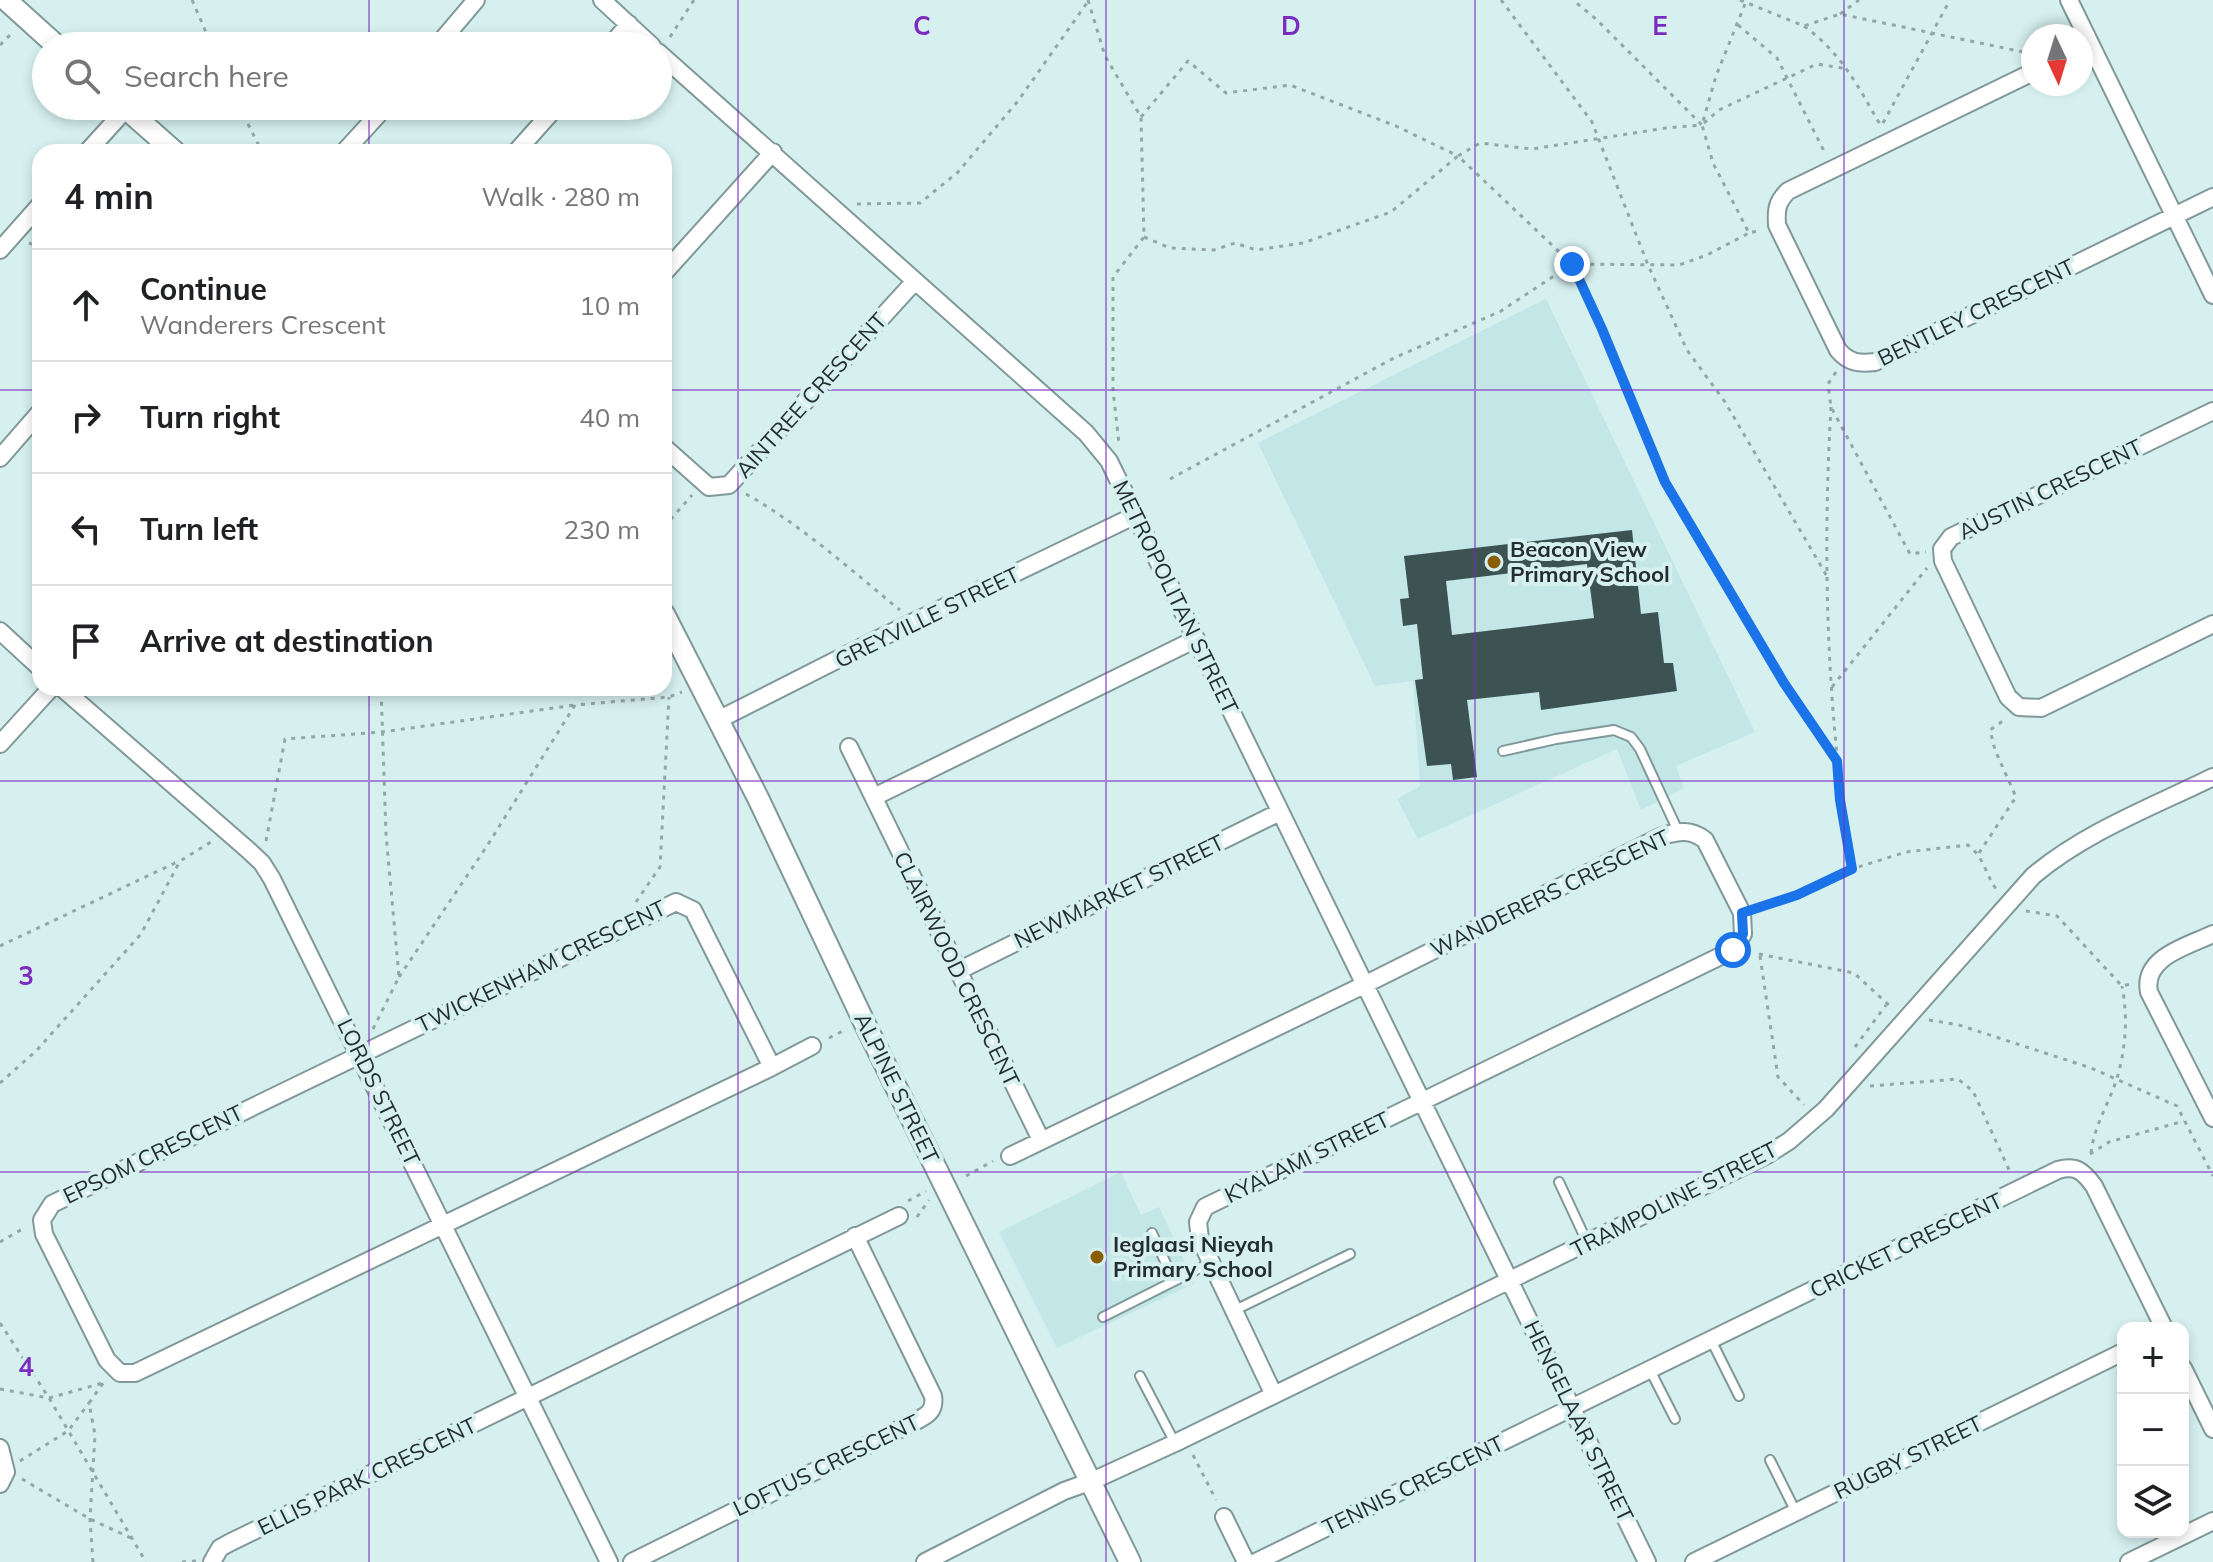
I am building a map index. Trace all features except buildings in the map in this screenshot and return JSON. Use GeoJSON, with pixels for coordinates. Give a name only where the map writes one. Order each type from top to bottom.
{"type":"FeatureCollection","features":[{"type":"Feature","properties":{"kind":"street"},"geometry":{"type":"LineString","coordinates":[[6,0],[41,32]]}},
{"type":"Feature","properties":{"kind":"street"},"geometry":{"type":"LineString","coordinates":[[449,32],[476,0]]}},
{"type":"Feature","properties":{"kind":"street","name":"METROPOLITAN STREET"},"geometry":{"type":"LineString","coordinates":[[602,0],[638,32]]}},
{"type":"Feature","properties":{"kind":"street"},"geometry":{"type":"LineString","coordinates":[[2069,0],[2078,24]]}},
{"type":"Feature","properties":{"kind":"street"},"geometry":{"type":"LineString","coordinates":[[622,32],[629,24]]}},
{"type":"Feature","properties":{"kind":"street"},"geometry":{"type":"LineString","coordinates":[[2093,59],[2175,215],[2213,295]]}},
{"type":"Feature","properties":{"kind":"street","name":"METROPOLITAN STREET"},"geometry":{"type":"LineString","coordinates":[[672,63],[1100,448],[1136,515],[1510,1281]]}},
{"type":"Feature","properties":{"kind":"street"},"geometry":{"type":"LineString","coordinates":[[1777,225],[1776,207],[1788,191],[1833,169],[1885,134],[2021,77]]}},
{"type":"Feature","properties":{"kind":"street"},"geometry":{"type":"LineString","coordinates":[[94,144],[113,120]]}},
{"type":"Feature","properties":{"kind":"street"},"geometry":{"type":"LineString","coordinates":[[139,120],[166,144]]}},
{"type":"Feature","properties":{"kind":"street"},"geometry":{"type":"LineString","coordinates":[[351,144],[373,120]]}},
{"type":"Feature","properties":{"kind":"street"},"geometry":{"type":"LineString","coordinates":[[523,144],[545,120]]}},
{"type":"Feature","properties":{"kind":"street"},"geometry":{"type":"LineString","coordinates":[[672,264],[773,152]]}},
{"type":"Feature","properties":{"kind":"street","name":"BENTLEY CRESCENT"},"geometry":{"type":"LineString","coordinates":[[1777,225],[1838,350],[1845,358],[1859,364],[1875,362],[2213,197]]}},
{"type":"Feature","properties":{"kind":"street"},"geometry":{"type":"LineString","coordinates":[[0,250],[32,214]]}},
{"type":"Feature","properties":{"kind":"street","name":"AINTREE CRESCENT"},"geometry":{"type":"LineString","coordinates":[[672,454],[709,487],[729,485],[915,281]]}},
{"type":"Feature","properties":{"kind":"street","name":"AUSTIN CRESCENT"},"geometry":{"type":"LineString","coordinates":[[2019,707],[2008,697],[1943,561],[1942,549],[1951,537],[2213,411]]}},
{"type":"Feature","properties":{"kind":"street"},"geometry":{"type":"LineString","coordinates":[[0,458],[32,421]]}},
{"type":"Feature","properties":{"kind":"street","name":"GREYVILLE STREET"},"geometry":{"type":"LineString","coordinates":[[718,720],[1136,515]]}},
{"type":"Feature","properties":{"kind":"street"},"geometry":{"type":"LineString","coordinates":[[2019,707],[2041,708],[2213,624]]}},
{"type":"Feature","properties":{"kind":"street","name":"ALPINE STREET"},"geometry":{"type":"LineString","coordinates":[[672,630],[1130,1562]]}},
{"type":"Feature","properties":{"kind":"street"},"geometry":{"type":"LineString","coordinates":[[0,631],[32,661]]}},
{"type":"Feature","properties":{"kind":"street"},"geometry":{"type":"LineString","coordinates":[[874,797],[1196,639]]}},
{"type":"Feature","properties":{"kind":"street"},"geometry":{"type":"LineString","coordinates":[[0,744],[44,696]]}},
{"type":"Feature","properties":{"kind":"street","name":"LORDS STREET"},"geometry":{"type":"LineString","coordinates":[[71,696],[262,863],[360,1053],[609,1562]]}},
{"type":"Feature","properties":{"kind":"street","name":"CLAIRWOOD CRESCENT"},"geometry":{"type":"LineString","coordinates":[[849,747],[1041,1140]]}},
{"type":"Feature","properties":{"kind":"street","name":"TRAMPOLINE STREET"},"geometry":{"type":"LineString","coordinates":[[925,1562],[1064,1491],[1175,1443],[1767,1155],[1789,1141],[1842,1092],[2033,876],[2057,856],[2085,840],[2213,777]]}},
{"type":"Feature","properties":{"kind":"street","name":"NEWMARKET STREET"},"geometry":{"type":"LineString","coordinates":[[958,971],[1280,812]]}},
{"type":"Feature","properties":{"kind":"street","name":"WANDERERS CRESCENT"},"geometry":{"type":"LineString","coordinates":[[1364,985],[1662,836],[1678,831],[1695,833],[1705,840],[1742,913]]}},
{"type":"Feature","properties":{"kind":"street","name":"TWICKENHAM CRESCENT"},"geometry":{"type":"LineString","coordinates":[[360,1053],[676,902],[693,910],[772,1067]]}},
{"type":"Feature","properties":{"kind":"street"},"geometry":{"type":"LineString","coordinates":[[1421,1100],[1733,950],[1743,934],[1742,913]]}},
{"type":"Feature","properties":{"kind":"street"},"geometry":{"type":"LineString","coordinates":[[2213,934],[2161,959],[2150,970],[2147,980],[2149,992],[2213,1118]]}},
{"type":"Feature","properties":{"kind":"street"},"geometry":{"type":"LineString","coordinates":[[1007,1156],[1364,985]]}},
{"type":"Feature","properties":{"kind":"street"},"geometry":{"type":"LineString","coordinates":[[120,1373],[135,1373],[812,1046]]}},
{"type":"Feature","properties":{"kind":"street","name":"EPSOM CRESCENT"},"geometry":{"type":"LineString","coordinates":[[120,1373],[107,1360],[44,1234],[42,1220],[52,1204],[360,1053]]}},
{"type":"Feature","properties":{"kind":"street","name":"KYALAMI STREET"},"geometry":{"type":"LineString","coordinates":[[1274,1395],[1200,1239],[1198,1222],[1205,1207],[1421,1100]]}},
{"type":"Feature","properties":{"kind":"street"},"geometry":{"type":"LineString","coordinates":[[2071,1167],[2083,1172],[2094,1186],[2161,1322]]}},
{"type":"Feature","properties":{"kind":"street","name":"CRICKET CRESCENT"},"geometry":{"type":"LineString","coordinates":[[1571,1408],[2071,1167]]}},
{"type":"Feature","properties":{"kind":"street"},"geometry":{"type":"LineString","coordinates":[[529,1398],[855,1236],[902,1209]]}},
{"type":"Feature","properties":{"kind":"street","name":"LOFTUS CRESCENT"},"geometry":{"type":"LineString","coordinates":[[632,1562],[932,1411],[935,1405],[933,1396],[855,1236]]}},
{"type":"Feature","properties":{"kind":"street","name":"HENGELAAR STREET"},"geometry":{"type":"LineString","coordinates":[[1510,1281],[1647,1562]]}},
{"type":"Feature","properties":{"kind":"street","name":"RUGBY STREET"},"geometry":{"type":"LineString","coordinates":[[1694,1562],[2117,1355]]}},
{"type":"Feature","properties":{"kind":"street"},"geometry":{"type":"LineString","coordinates":[[2189,1380],[2213,1429]]}},
{"type":"Feature","properties":{"kind":"street","name":"ELLIS PARK CRESCENT"},"geometry":{"type":"LineString","coordinates":[[212,1562],[220,1548],[229,1543],[529,1398]]}},
{"type":"Feature","properties":{"kind":"street","name":"TENNIS CRESCENT"},"geometry":{"type":"LineString","coordinates":[[1256,1562],[1571,1408]]}},
{"type":"Feature","properties":{"kind":"street"},"geometry":{"type":"LineString","coordinates":[[0,1448],[3,1478]]}},
{"type":"Feature","properties":{"kind":"street"},"geometry":{"type":"LineString","coordinates":[[1222,1514],[1246,1562]]}},
{"type":"Feature","properties":{"kind":"street"},"geometry":{"type":"LineString","coordinates":[[2129,1562],[2213,1521]]}},
{"type":"Feature","properties":{"kind":"lane"},"geometry":{"type":"LineString","coordinates":[[1503,751],[1556,739],[1614,730],[1623,732],[1640,749],[1678,831]]}},
{"type":"Feature","properties":{"kind":"lane"},"geometry":{"type":"LineString","coordinates":[[1559,1182],[1587,1243]]}},
{"type":"Feature","properties":{"kind":"lane"},"geometry":{"type":"LineString","coordinates":[[1152,1233],[1174,1281]]}},
{"type":"Feature","properties":{"kind":"lane"},"geometry":{"type":"LineString","coordinates":[[1232,1311],[1350,1254]]}},
{"type":"Feature","properties":{"kind":"lane"},"geometry":{"type":"LineString","coordinates":[[1103,1317],[1210,1263]]}},
{"type":"Feature","properties":{"kind":"lane"},"geometry":{"type":"LineString","coordinates":[[1711,1340],[1739,1396]]}},
{"type":"Feature","properties":{"kind":"lane"},"geometry":{"type":"LineString","coordinates":[[1650,1370],[1675,1419]]}},
{"type":"Feature","properties":{"kind":"lane"},"geometry":{"type":"LineString","coordinates":[[1140,1376],[1175,1443]]}},
{"type":"Feature","properties":{"kind":"lane"},"geometry":{"type":"LineString","coordinates":[[1770,1460],[1796,1512]]}},
{"type":"Feature","properties":{"kind":"path"},"geometry":{"type":"LineString","coordinates":[[192,0],[206,32]]}},
{"type":"Feature","properties":{"kind":"path"},"geometry":{"type":"LineString","coordinates":[[670,32],[694,0]]}},
{"type":"Feature","properties":{"kind":"path"},"geometry":{"type":"LineString","coordinates":[[1089,0],[1105,56],[1141,117],[1144,237],[1113,277],[1113,390],[1120,449]]}},
{"type":"Feature","properties":{"kind":"path"},"geometry":{"type":"LineString","coordinates":[[831,205],[920,203],[958,172],[1018,101],[1089,0]]}},
{"type":"Feature","properties":{"kind":"path"},"geometry":{"type":"LineString","coordinates":[[1501,0],[1592,122],[1648,265],[1687,350],[1725,402],[1828,578]]}},
{"type":"Feature","properties":{"kind":"path"},"geometry":{"type":"LineString","coordinates":[[1573,0],[1702,125],[1713,163],[1749,233]]}},
{"type":"Feature","properties":{"kind":"path"},"geometry":{"type":"LineString","coordinates":[[1740,0],[1804,26],[1828,44],[1848,69],[1885,134]]}},
{"type":"Feature","properties":{"kind":"path"},"geometry":{"type":"LineString","coordinates":[[1804,26],[1840,14],[1859,0]]}},
{"type":"Feature","properties":{"kind":"path"},"geometry":{"type":"LineString","coordinates":[[1885,134],[1950,0]]}},
{"type":"Feature","properties":{"kind":"path"},"geometry":{"type":"LineString","coordinates":[[1702,125],[1716,76],[1745,4]]}},
{"type":"Feature","properties":{"kind":"path"},"geometry":{"type":"LineString","coordinates":[[1840,14],[2021,52]]}},
{"type":"Feature","properties":{"kind":"path"},"geometry":{"type":"LineString","coordinates":[[1737,25],[1777,58],[1811,120],[1833,169]]}},
{"type":"Feature","properties":{"kind":"path"},"geometry":{"type":"LineString","coordinates":[[0,45],[11,34]]}},
{"type":"Feature","properties":{"kind":"path"},"geometry":{"type":"LineString","coordinates":[[1141,117],[1188,61],[1226,93],[1290,85],[1396,126],[1458,156],[1572,264],[1665,482],[1784,683],[1837,761]]}},
{"type":"Feature","properties":{"kind":"path"},"geometry":{"type":"LineString","coordinates":[[1144,237],[1170,248],[1214,250],[1235,243],[1256,250],[1303,243],[1391,212],[1458,156],[1480,143],[1532,149],[1702,125],[1719,110],[1817,64],[1848,69]]}},
{"type":"Feature","properties":{"kind":"path"},"geometry":{"type":"LineString","coordinates":[[246,120],[258,144]]}},
{"type":"Feature","properties":{"kind":"path"},"geometry":{"type":"LineString","coordinates":[[1170,479],[1394,358],[1501,311],[1572,264],[1679,265],[1707,255],[1749,233],[1777,225]]}},
{"type":"Feature","properties":{"kind":"path"},"geometry":{"type":"LineString","coordinates":[[24,240],[32,244]]}},
{"type":"Feature","properties":{"kind":"path"},"geometry":{"type":"LineString","coordinates":[[1845,358],[1828,384],[1831,407],[1828,578],[1840,800],[1852,869]]}},
{"type":"Feature","properties":{"kind":"path"},"geometry":{"type":"LineString","coordinates":[[1831,407],[1910,554],[1942,549]]}},
{"type":"Feature","properties":{"kind":"path"},"geometry":{"type":"LineString","coordinates":[[672,518],[697,490]]}},
{"type":"Feature","properties":{"kind":"path"},"geometry":{"type":"LineString","coordinates":[[739,490],[776,512],[902,612]]}},
{"type":"Feature","properties":{"kind":"path"},"geometry":{"type":"LineString","coordinates":[[1832,688],[1942,549]]}},
{"type":"Feature","properties":{"kind":"path"},"geometry":{"type":"LineString","coordinates":[[672,696],[682,692]]}},
{"type":"Feature","properties":{"kind":"path"},"geometry":{"type":"LineString","coordinates":[[381,696],[386,834],[399,977]]}},
{"type":"Feature","properties":{"kind":"path"},"geometry":{"type":"LineString","coordinates":[[262,863],[285,739],[382,732],[575,705],[669,697],[660,867],[619,928]]}},
{"type":"Feature","properties":{"kind":"path"},"geometry":{"type":"LineString","coordinates":[[360,1053],[399,977],[487,846],[575,705]]}},
{"type":"Feature","properties":{"kind":"path"},"geometry":{"type":"LineString","coordinates":[[1979,853],[2016,797],[1995,750],[1990,730],[2019,707]]}},
{"type":"Feature","properties":{"kind":"path"},"geometry":{"type":"LineString","coordinates":[[0,946],[180,861],[228,832]]}},
{"type":"Feature","properties":{"kind":"path"},"geometry":{"type":"LineString","coordinates":[[1742,913],[1797,895],[1852,869],[1906,852],[1968,845],[1979,853],[1996,889]]}},
{"type":"Feature","properties":{"kind":"path"},"geometry":{"type":"LineString","coordinates":[[0,1083],[36,1051],[141,934],[180,861]]}},
{"type":"Feature","properties":{"kind":"path"},"geometry":{"type":"LineString","coordinates":[[2025,911],[2057,916],[2122,986],[2128,1013],[2117,1077],[2093,1133],[2091,1153]]}},
{"type":"Feature","properties":{"kind":"path"},"geometry":{"type":"LineString","coordinates":[[1816,1118],[1778,1077],[1759,954],[1854,973],[1886,1005],[1908,1016],[1959,1025],[2117,1077],[2177,1106],[2213,1176]]}},
{"type":"Feature","properties":{"kind":"path"},"geometry":{"type":"LineString","coordinates":[[2122,986],[2147,980]]}},
{"type":"Feature","properties":{"kind":"path"},"geometry":{"type":"LineString","coordinates":[[1851,1052],[1886,1005]]}},
{"type":"Feature","properties":{"kind":"path"},"geometry":{"type":"LineString","coordinates":[[812,1046],[847,1029]]}},
{"type":"Feature","properties":{"kind":"path"},"geometry":{"type":"LineString","coordinates":[[1870,1086],[1958,1079],[1973,1091],[2018,1190]]}},
{"type":"Feature","properties":{"kind":"path"},"geometry":{"type":"LineString","coordinates":[[2071,1167],[2109,1142],[2186,1121]]}},
{"type":"Feature","properties":{"kind":"path"},"geometry":{"type":"LineString","coordinates":[[966,1176],[1007,1156]]}},
{"type":"Feature","properties":{"kind":"path"},"geometry":{"type":"LineString","coordinates":[[902,1209],[926,1191]]}},
{"type":"Feature","properties":{"kind":"path"},"geometry":{"type":"LineString","coordinates":[[0,1242],[42,1220]]}},
{"type":"Feature","properties":{"kind":"path"},"geometry":{"type":"LineString","coordinates":[[0,1323],[49,1398],[146,1562]]}},
{"type":"Feature","properties":{"kind":"path"},"geometry":{"type":"LineString","coordinates":[[0,1389],[49,1398],[104,1382],[120,1373]]}},
{"type":"Feature","properties":{"kind":"path"},"geometry":{"type":"LineString","coordinates":[[3,1478],[26,1456],[68,1431],[104,1382]]}},
{"type":"Feature","properties":{"kind":"path"},"geometry":{"type":"LineString","coordinates":[[89,1403],[95,1435],[90,1519],[93,1562]]}},
{"type":"Feature","properties":{"kind":"path"},"geometry":{"type":"LineString","coordinates":[[1193,1455],[1222,1514]]}},
{"type":"Feature","properties":{"kind":"path"},"geometry":{"type":"LineString","coordinates":[[3,1478],[31,1483],[90,1519],[132,1539]]}},
{"type":"Feature","properties":{"kind":"shaded area","name":"Beacon View Primary School"},"geometry":{"type":"Polygon","coordinates":[[[1546,299],[1755,732],[1676,766],[1684,788],[1641,810],[1617,749],[1418,839],[1397,799],[1420,786],[1413,681],[1375,686],[1258,443],[1546,299]]]}},
{"type":"Feature","properties":{"kind":"shaded area","name":"Ieglaasi Nieyah Primary School"},"geometry":{"type":"Polygon","coordinates":[[[1121,1172],[1141,1215],[1159,1207],[1195,1283],[1057,1348],[999,1232],[1121,1172]]]}},
{"type":"Feature","properties":{"kind":"place","name":"Beacon View Primary School"},"geometry":{"type":"Point","coordinates":[1494,562]}},
{"type":"Feature","properties":{"kind":"place","name":"Ieglaasi Nieyah Primary School"},"geometry":{"type":"Point","coordinates":[1097,1257]}},
{"type":"Feature","properties":{"kind":"route"},"geometry":{"type":"LineString","coordinates":[[1572,264],[1665,482],[1784,683],[1837,761],[1852,869],[1797,895],[1742,913],[1743,934],[1733,950]]}}]}
